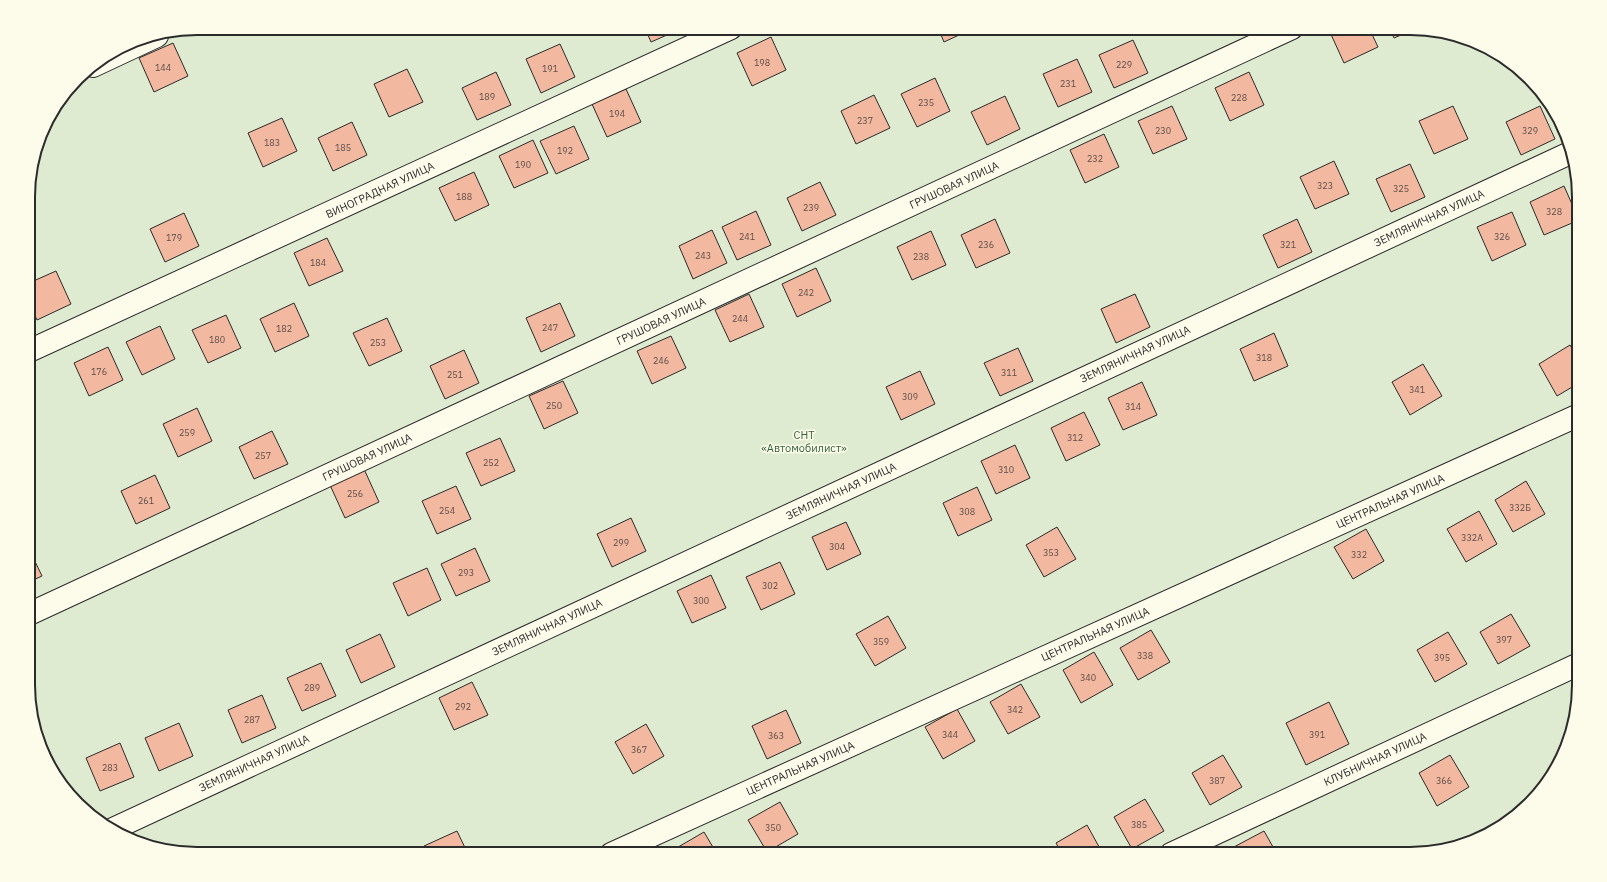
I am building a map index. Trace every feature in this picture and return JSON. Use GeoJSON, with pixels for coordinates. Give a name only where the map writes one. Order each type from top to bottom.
{"type":"FeatureCollection","features":[{"type":"Feature","properties":{"kind":"street","name":"ВИНОГРАДНАЯ УЛИЦА"},"geometry":{"type":"LineString","coordinates":[[35,348],[716,35]]}},
{"type":"Feature","properties":{"kind":"street","name":"ГРУШОВАЯ УЛИЦА"},"geometry":{"type":"LineString","coordinates":[[35,611],[1277,35]]}},
{"type":"Feature","properties":{"kind":"street","name":"ЗЕМЛЯНИЧНАЯ УЛИЦА"},"geometry":{"type":"LineString","coordinates":[[119,826],[1566,155]]}},
{"type":"Feature","properties":{"kind":"street","name":"ЦЕНТРАЛЬНАЯ УЛИЦА"},"geometry":{"type":"LineString","coordinates":[[627,847],[1572,418]]}},
{"type":"Feature","properties":{"kind":"street","name":"КЛУБНИЧНАЯ УЛИЦА"},"geometry":{"type":"LineString","coordinates":[[1186,847],[1572,667]]}},
{"type":"Feature","properties":{"kind":"green space","name":"СНТ «Автомобилист»"},"geometry":{"type":"Polygon","coordinates":[[[187,35],[1420,35],[1441,38],[1472,47],[1491,57],[1517,75],[1532,90],[1545,107],[1560,135],[1569,166],[1572,187],[1572,695],[1569,716],[1560,747],[1550,766],[1532,792],[1517,807],[1500,820],[1472,835],[1441,844],[1420,847],[187,847],[166,844],[135,835],[116,825],[90,807],[75,792],[62,775],[47,747],[36,706],[35,187],[38,166],[47,135],[62,107],[75,90],[90,75],[107,62],[135,47],[166,38],[187,35]]]}},
{"type":"Feature","properties":{"kind":"building"},"geometry":{"type":"Polygon","coordinates":[[[648,35],[667,35],[651,42],[648,35]]]}},
{"type":"Feature","properties":{"kind":"building"},"geometry":{"type":"Polygon","coordinates":[[[941,35],[959,35],[944,42],[941,35]]]}},
{"type":"Feature","properties":{"kind":"building"},"geometry":{"type":"Polygon","coordinates":[[[1331,35],[1372,35],[1378,47],[1344,63],[1331,35]]]}},
{"type":"Feature","properties":{"kind":"building"},"geometry":{"type":"Polygon","coordinates":[[[1392,35],[1401,35],[1394,38],[1392,35]]]}},
{"type":"Feature","properties":{"kind":"building"},"geometry":{"type":"Polygon","coordinates":[[[771,37],[786,70],[752,86],[737,53],[771,37]]]}},
{"type":"Feature","properties":{"kind":"building"},"geometry":{"type":"Polygon","coordinates":[[[1133,40],[1148,73],[1114,88],[1099,55],[1133,40]]]}},
{"type":"Feature","properties":{"kind":"building"},"geometry":{"type":"Polygon","coordinates":[[[173,43],[188,76],[154,92],[139,58],[173,43]]]}},
{"type":"Feature","properties":{"kind":"building"},"geometry":{"type":"Polygon","coordinates":[[[560,44],[575,77],[541,93],[526,59],[560,44]]]}},
{"type":"Feature","properties":{"kind":"building"},"geometry":{"type":"Polygon","coordinates":[[[1077,59],[1092,92],[1058,107],[1043,74],[1077,59]]]}},
{"type":"Feature","properties":{"kind":"building"},"geometry":{"type":"Polygon","coordinates":[[[407,69],[423,102],[389,117],[374,84],[407,69]]]}},
{"type":"Feature","properties":{"kind":"building"},"geometry":{"type":"Polygon","coordinates":[[[496,72],[511,105],[477,120],[462,88],[496,72]]]}},
{"type":"Feature","properties":{"kind":"building"},"geometry":{"type":"Polygon","coordinates":[[[1249,72],[1264,105],[1230,121],[1215,88],[1249,72]]]}},
{"type":"Feature","properties":{"kind":"building"},"geometry":{"type":"Polygon","coordinates":[[[935,78],[950,111],[917,127],[901,94],[935,78]]]}},
{"type":"Feature","properties":{"kind":"building"},"geometry":{"type":"Polygon","coordinates":[[[626,89],[641,122],[607,137],[592,104],[626,89]]]}},
{"type":"Feature","properties":{"kind":"building"},"geometry":{"type":"Polygon","coordinates":[[[874,95],[890,128],[856,144],[841,111],[874,95]]]}},
{"type":"Feature","properties":{"kind":"building"},"geometry":{"type":"Polygon","coordinates":[[[1005,96],[1020,129],[987,145],[971,112],[1005,96]]]}},
{"type":"Feature","properties":{"kind":"building"},"geometry":{"type":"Polygon","coordinates":[[[1172,106],[1187,139],[1153,154],[1138,121],[1172,106]]]}},
{"type":"Feature","properties":{"kind":"building"},"geometry":{"type":"Polygon","coordinates":[[[1453,106],[1468,139],[1434,154],[1419,121],[1453,106]]]}},
{"type":"Feature","properties":{"kind":"building"},"geometry":{"type":"Polygon","coordinates":[[[1540,106],[1555,139],[1521,155],[1506,122],[1540,106]]]}},
{"type":"Feature","properties":{"kind":"building"},"geometry":{"type":"Polygon","coordinates":[[[282,118],[297,151],[263,167],[248,133],[282,118]]]}},
{"type":"Feature","properties":{"kind":"building"},"geometry":{"type":"Polygon","coordinates":[[[352,122],[367,155],[333,171],[318,138],[352,122]]]}},
{"type":"Feature","properties":{"kind":"building"},"geometry":{"type":"Polygon","coordinates":[[[574,126],[589,159],[556,174],[540,141],[574,126]]]}},
{"type":"Feature","properties":{"kind":"building"},"geometry":{"type":"Polygon","coordinates":[[[1104,134],[1119,167],[1085,183],[1070,150],[1104,134]]]}},
{"type":"Feature","properties":{"kind":"building"},"geometry":{"type":"Polygon","coordinates":[[[533,140],[548,173],[514,188],[499,156],[533,140]]]}},
{"type":"Feature","properties":{"kind":"building"},"geometry":{"type":"Polygon","coordinates":[[[1334,161],[1349,194],[1315,209],[1300,177],[1334,161]]]}},
{"type":"Feature","properties":{"kind":"building"},"geometry":{"type":"Polygon","coordinates":[[[1410,164],[1425,197],[1391,212],[1376,179],[1410,164]]]}},
{"type":"Feature","properties":{"kind":"building"},"geometry":{"type":"Polygon","coordinates":[[[474,172],[489,205],[455,221],[439,188],[474,172]]]}},
{"type":"Feature","properties":{"kind":"building"},"geometry":{"type":"Polygon","coordinates":[[[820,182],[836,215],[802,231],[787,198],[820,182]]]}},
{"type":"Feature","properties":{"kind":"building"},"geometry":{"type":"Polygon","coordinates":[[[1564,186],[1572,204],[1572,223],[1544,235],[1530,202],[1564,186]]]}},
{"type":"Feature","properties":{"kind":"building"},"geometry":{"type":"Polygon","coordinates":[[[756,211],[771,245],[737,260],[722,227],[756,211]]]}},
{"type":"Feature","properties":{"kind":"building"},"geometry":{"type":"Polygon","coordinates":[[[1512,212],[1526,245],[1492,261],[1477,227],[1512,212]]]}},
{"type":"Feature","properties":{"kind":"building"},"geometry":{"type":"Polygon","coordinates":[[[184,213],[199,246],[165,262],[150,229],[184,213]]]}},
{"type":"Feature","properties":{"kind":"building"},"geometry":{"type":"Polygon","coordinates":[[[995,219],[1010,253],[976,268],[961,235],[995,219]]]}},
{"type":"Feature","properties":{"kind":"building"},"geometry":{"type":"Polygon","coordinates":[[[1297,219],[1312,252],[1278,268],[1263,235],[1297,219]]]}},
{"type":"Feature","properties":{"kind":"building"},"geometry":{"type":"Polygon","coordinates":[[[712,230],[727,263],[693,279],[679,246],[712,230]]]}},
{"type":"Feature","properties":{"kind":"building"},"geometry":{"type":"Polygon","coordinates":[[[931,231],[946,265],[912,280],[897,247],[931,231]]]}},
{"type":"Feature","properties":{"kind":"building"},"geometry":{"type":"Polygon","coordinates":[[[327,238],[343,271],[309,286],[294,253],[327,238]]]}},
{"type":"Feature","properties":{"kind":"building"},"geometry":{"type":"Polygon","coordinates":[[[816,268],[831,301],[797,317],[782,284],[816,268]]]}},
{"type":"Feature","properties":{"kind":"building"},"geometry":{"type":"Polygon","coordinates":[[[56,271],[71,304],[37,320],[35,316],[35,280],[56,271]]]}},
{"type":"Feature","properties":{"kind":"building"},"geometry":{"type":"Polygon","coordinates":[[[749,294],[764,327],[730,342],[715,310],[749,294]]]}},
{"type":"Feature","properties":{"kind":"building"},"geometry":{"type":"Polygon","coordinates":[[[1135,294],[1150,327],[1116,343],[1101,309],[1135,294]]]}},
{"type":"Feature","properties":{"kind":"building"},"geometry":{"type":"Polygon","coordinates":[[[294,303],[309,336],[275,352],[260,319],[294,303]]]}},
{"type":"Feature","properties":{"kind":"building"},"geometry":{"type":"Polygon","coordinates":[[[560,303],[575,336],[541,352],[526,318],[560,303]]]}},
{"type":"Feature","properties":{"kind":"building"},"geometry":{"type":"Polygon","coordinates":[[[226,315],[241,348],[208,363],[192,330],[226,315]]]}},
{"type":"Feature","properties":{"kind":"building"},"geometry":{"type":"Polygon","coordinates":[[[387,318],[402,351],[369,366],[353,333],[387,318]]]}},
{"type":"Feature","properties":{"kind":"building"},"geometry":{"type":"Polygon","coordinates":[[[160,326],[175,359],[142,375],[126,342],[160,326]]]}},
{"type":"Feature","properties":{"kind":"building"},"geometry":{"type":"Polygon","coordinates":[[[1274,333],[1288,366],[1254,381],[1240,349],[1274,333]]]}},
{"type":"Feature","properties":{"kind":"building"},"geometry":{"type":"Polygon","coordinates":[[[671,336],[686,368],[652,384],[637,351],[671,336]]]}},
{"type":"Feature","properties":{"kind":"building"},"geometry":{"type":"Polygon","coordinates":[[[1570,345],[1572,349],[1572,387],[1557,396],[1539,364],[1570,345]]]}},
{"type":"Feature","properties":{"kind":"building"},"geometry":{"type":"Polygon","coordinates":[[[108,347],[123,380],[89,396],[74,363],[108,347]]]}},
{"type":"Feature","properties":{"kind":"building"},"geometry":{"type":"Polygon","coordinates":[[[1018,348],[1033,381],[1000,396],[984,363],[1018,348]]]}},
{"type":"Feature","properties":{"kind":"building"},"geometry":{"type":"Polygon","coordinates":[[[464,350],[479,383],[445,399],[430,366],[464,350]]]}},
{"type":"Feature","properties":{"kind":"building"},"geometry":{"type":"Polygon","coordinates":[[[1423,364],[1442,396],[1410,415],[1392,382],[1423,364]]]}},
{"type":"Feature","properties":{"kind":"building"},"geometry":{"type":"Polygon","coordinates":[[[920,371],[935,404],[901,420],[886,387],[920,371]]]}},
{"type":"Feature","properties":{"kind":"building"},"geometry":{"type":"Polygon","coordinates":[[[563,381],[578,413],[544,429],[529,396],[563,381]]]}},
{"type":"Feature","properties":{"kind":"building"},"geometry":{"type":"Polygon","coordinates":[[[1142,382],[1157,415],[1123,430],[1108,398],[1142,382]]]}},
{"type":"Feature","properties":{"kind":"building"},"geometry":{"type":"Polygon","coordinates":[[[197,408],[212,441],[178,457],[163,424],[197,408]]]}},
{"type":"Feature","properties":{"kind":"building"},"geometry":{"type":"Polygon","coordinates":[[[1084,412],[1100,445],[1066,461],[1051,428],[1084,412]]]}},
{"type":"Feature","properties":{"kind":"building"},"geometry":{"type":"Polygon","coordinates":[[[272,431],[288,464],[254,479],[239,447],[272,431]]]}},
{"type":"Feature","properties":{"kind":"building"},"geometry":{"type":"Polygon","coordinates":[[[500,438],[515,471],[481,486],[466,453],[500,438]]]}},
{"type":"Feature","properties":{"kind":"building"},"geometry":{"type":"Polygon","coordinates":[[[1015,445],[1030,478],[996,494],[981,461],[1015,445]]]}},
{"type":"Feature","properties":{"kind":"building"},"geometry":{"type":"Polygon","coordinates":[[[364,469],[379,502],[345,518],[330,485],[364,469]]]}},
{"type":"Feature","properties":{"kind":"building"},"geometry":{"type":"Polygon","coordinates":[[[155,475],[170,508],[136,524],[121,491],[155,475]]]}},
{"type":"Feature","properties":{"kind":"building"},"geometry":{"type":"Polygon","coordinates":[[[1526,481],[1545,514],[1513,532],[1495,500],[1526,481]]]}},
{"type":"Feature","properties":{"kind":"building"},"geometry":{"type":"Polygon","coordinates":[[[456,486],[471,519],[437,534],[422,501],[456,486]]]}},
{"type":"Feature","properties":{"kind":"building"},"geometry":{"type":"Polygon","coordinates":[[[977,487],[992,520],[958,536],[943,503],[977,487]]]}},
{"type":"Feature","properties":{"kind":"building"},"geometry":{"type":"Polygon","coordinates":[[[1479,511],[1497,544],[1466,562],[1447,529],[1479,511]]]}},
{"type":"Feature","properties":{"kind":"building"},"geometry":{"type":"Polygon","coordinates":[[[631,518],[646,551],[612,567],[597,534],[631,518]]]}},
{"type":"Feature","properties":{"kind":"building"},"geometry":{"type":"Polygon","coordinates":[[[846,522],[861,554],[827,570],[812,537],[846,522]]]}},
{"type":"Feature","properties":{"kind":"building"},"geometry":{"type":"Polygon","coordinates":[[[1057,527],[1076,559],[1044,577],[1026,545],[1057,527]]]}},
{"type":"Feature","properties":{"kind":"building"},"geometry":{"type":"Polygon","coordinates":[[[1366,529],[1384,561],[1353,579],[1334,547],[1366,529]]]}},
{"type":"Feature","properties":{"kind":"building"},"geometry":{"type":"Polygon","coordinates":[[[475,548],[490,581],[456,596],[441,564],[475,548]]]}},
{"type":"Feature","properties":{"kind":"building"},"geometry":{"type":"Polygon","coordinates":[[[35,561],[42,576],[35,579],[35,561]]]}},
{"type":"Feature","properties":{"kind":"building"},"geometry":{"type":"Polygon","coordinates":[[[780,562],[795,594],[761,610],[746,577],[780,562]]]}},
{"type":"Feature","properties":{"kind":"building"},"geometry":{"type":"Polygon","coordinates":[[[427,568],[441,600],[408,616],[393,583],[427,568]]]}},
{"type":"Feature","properties":{"kind":"building"},"geometry":{"type":"Polygon","coordinates":[[[711,575],[726,608],[692,623],[677,591],[711,575]]]}},
{"type":"Feature","properties":{"kind":"building"},"geometry":{"type":"Polygon","coordinates":[[[1511,614],[1530,646],[1498,664],[1480,632],[1511,614]]]}},
{"type":"Feature","properties":{"kind":"building"},"geometry":{"type":"Polygon","coordinates":[[[888,616],[906,648],[875,666],[856,634],[888,616]]]}},
{"type":"Feature","properties":{"kind":"building"},"geometry":{"type":"Polygon","coordinates":[[[1151,630],[1170,662],[1138,680],[1120,648],[1151,630]]]}},
{"type":"Feature","properties":{"kind":"building"},"geometry":{"type":"Polygon","coordinates":[[[1448,632],[1467,664],[1435,682],[1417,650],[1448,632]]]}},
{"type":"Feature","properties":{"kind":"building"},"geometry":{"type":"Polygon","coordinates":[[[380,634],[395,667],[361,683],[346,650],[380,634]]]}},
{"type":"Feature","properties":{"kind":"building"},"geometry":{"type":"Polygon","coordinates":[[[1094,652],[1113,685],[1081,703],[1063,670],[1094,652]]]}},
{"type":"Feature","properties":{"kind":"building"},"geometry":{"type":"Polygon","coordinates":[[[321,663],[336,696],[302,711],[287,678],[321,663]]]}},
{"type":"Feature","properties":{"kind":"building"},"geometry":{"type":"Polygon","coordinates":[[[472,682],[488,715],[454,730],[439,698],[472,682]]]}},
{"type":"Feature","properties":{"kind":"building"},"geometry":{"type":"Polygon","coordinates":[[[1021,684],[1040,717],[1008,734],[990,702],[1021,684]]]}},
{"type":"Feature","properties":{"kind":"building"},"geometry":{"type":"Polygon","coordinates":[[[262,695],[276,728],[242,743],[228,710],[262,695]]]}},
{"type":"Feature","properties":{"kind":"building"},"geometry":{"type":"Polygon","coordinates":[[[1329,702],[1349,744],[1306,765],[1286,723],[1329,702]]]}},
{"type":"Feature","properties":{"kind":"building"},"geometry":{"type":"Polygon","coordinates":[[[957,709],[975,741],[943,759],[925,727],[957,709]]]}},
{"type":"Feature","properties":{"kind":"building"},"geometry":{"type":"Polygon","coordinates":[[[786,710],[801,743],[767,759],[752,726],[786,710]]]}},
{"type":"Feature","properties":{"kind":"building"},"geometry":{"type":"Polygon","coordinates":[[[179,723],[193,756],[159,771],[145,738],[179,723]]]}},
{"type":"Feature","properties":{"kind":"building"},"geometry":{"type":"Polygon","coordinates":[[[646,724],[664,756],[633,774],[615,742],[646,724]]]}},
{"type":"Feature","properties":{"kind":"building"},"geometry":{"type":"Polygon","coordinates":[[[120,743],[134,777],[100,791],[86,758],[120,743]]]}},
{"type":"Feature","properties":{"kind":"building"},"geometry":{"type":"Polygon","coordinates":[[[1223,755],[1242,787],[1210,805],[1192,773],[1223,755]]]}},
{"type":"Feature","properties":{"kind":"building"},"geometry":{"type":"Polygon","coordinates":[[[1450,755],[1469,787],[1437,806],[1419,773],[1450,755]]]}},
{"type":"Feature","properties":{"kind":"building"},"geometry":{"type":"Polygon","coordinates":[[[1145,799],[1164,831],[1136,847],[1131,847],[1114,817],[1145,799]]]}},
{"type":"Feature","properties":{"kind":"building"},"geometry":{"type":"Polygon","coordinates":[[[780,802],[798,834],[776,847],[764,847],[748,820],[780,802]]]}},
{"type":"Feature","properties":{"kind":"building"},"geometry":{"type":"Polygon","coordinates":[[[1087,825],[1099,847],[1058,847],[1056,843],[1087,825]]]}},
{"type":"Feature","properties":{"kind":"building"},"geometry":{"type":"Polygon","coordinates":[[[457,831],[465,847],[424,847],[457,831]]]}},
{"type":"Feature","properties":{"kind":"building"},"geometry":{"type":"Polygon","coordinates":[[[1264,831],[1273,847],[1234,847],[1264,831]]]}},
{"type":"Feature","properties":{"kind":"building"},"geometry":{"type":"Polygon","coordinates":[[[704,832],[713,847],[678,847],[704,832]]]}}]}
